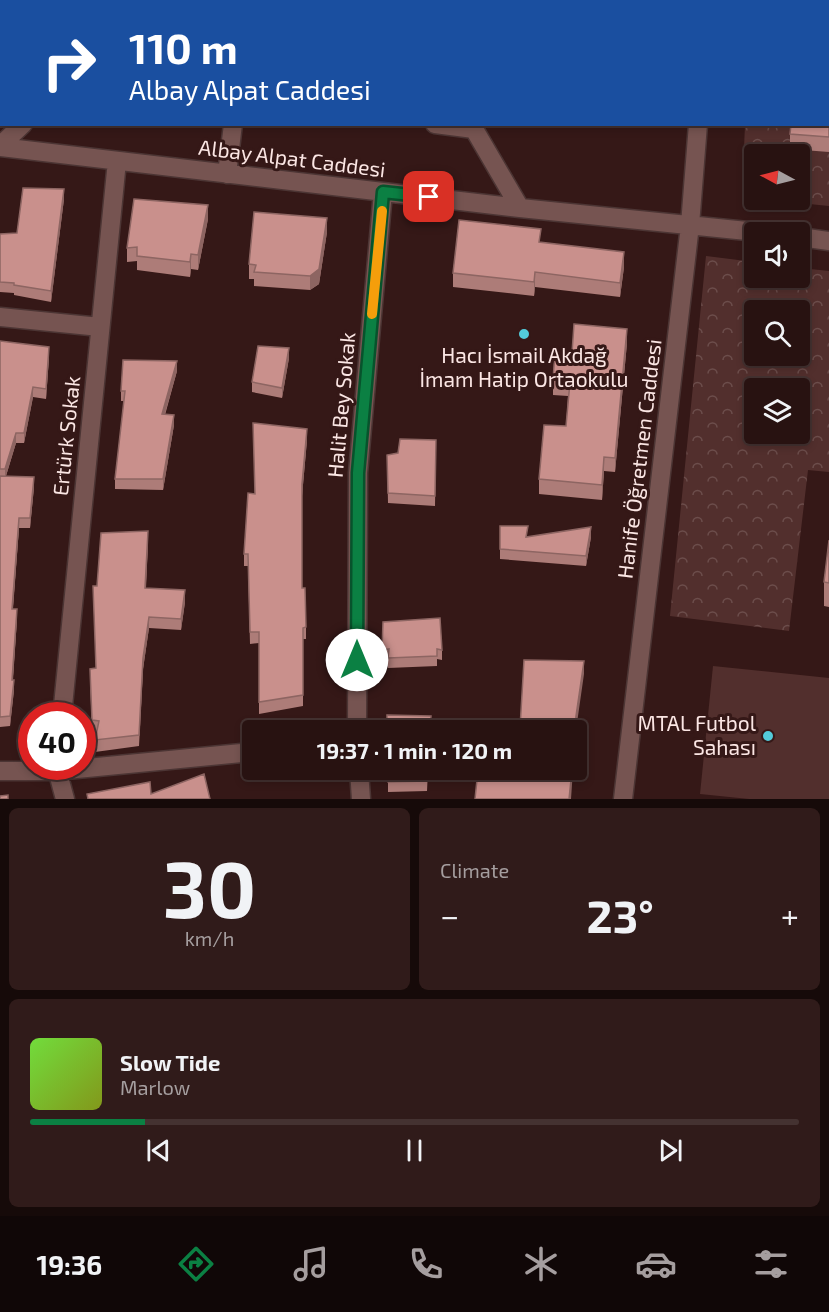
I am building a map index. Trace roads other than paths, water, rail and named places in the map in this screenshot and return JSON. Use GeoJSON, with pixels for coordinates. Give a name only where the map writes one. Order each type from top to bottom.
{"type":"FeatureCollection","features":[{"type":"Feature","properties":{"kind":"street"},"geometry":{"type":"LineString","coordinates":[[0,146],[20,126]]}},
{"type":"Feature","properties":{"kind":"street"},"geometry":{"type":"LineString","coordinates":[[227,174],[233,126]]}},
{"type":"Feature","properties":{"kind":"street"},"geometry":{"type":"LineString","coordinates":[[451,126],[474,129],[520,208]]}},
{"type":"Feature","properties":{"kind":"street","name":"Hanife Öğretmen Caddesi"},"geometry":{"type":"LineString","coordinates":[[623,799],[690,225],[698,126]]}},
{"type":"Feature","properties":{"kind":"street","name":"Albay Alpat Caddesi"},"geometry":{"type":"LineString","coordinates":[[0,146],[520,208],[744,231]]}},
{"type":"Feature","properties":{"kind":"street","name":"Ertürk Sokak"},"geometry":{"type":"LineString","coordinates":[[63,702],[117,161]]}},
{"type":"Feature","properties":{"kind":"street","name":"Halit Bey Sokak"},"geometry":{"type":"LineString","coordinates":[[357,720],[358,473],[383,192]]}},
{"type":"Feature","properties":{"kind":"street"},"geometry":{"type":"LineString","coordinates":[[810,238],[829,241]]}},
{"type":"Feature","properties":{"kind":"street"},"geometry":{"type":"LineString","coordinates":[[0,317],[100,327]]}},
{"type":"Feature","properties":{"kind":"street"},"geometry":{"type":"LineString","coordinates":[[96,766],[242,753]]}},
{"type":"Feature","properties":{"kind":"street"},"geometry":{"type":"LineString","coordinates":[[0,771],[18,770]]}},
{"type":"Feature","properties":{"kind":"street"},"geometry":{"type":"LineString","coordinates":[[59,780],[65,799]]}},
{"type":"Feature","properties":{"kind":"street"},"geometry":{"type":"LineString","coordinates":[[360,780],[361,799]]}},
{"type":"Feature","properties":{"kind":"place","name":"Hacı İsmail Akdağ İmam Hatip Ortaokulu"},"geometry":{"type":"Point","coordinates":[524,334]}},
{"type":"Feature","properties":{"kind":"place","name":"MTAL Futbol Sahası"},"geometry":{"type":"Point","coordinates":[768,736]}}]}
